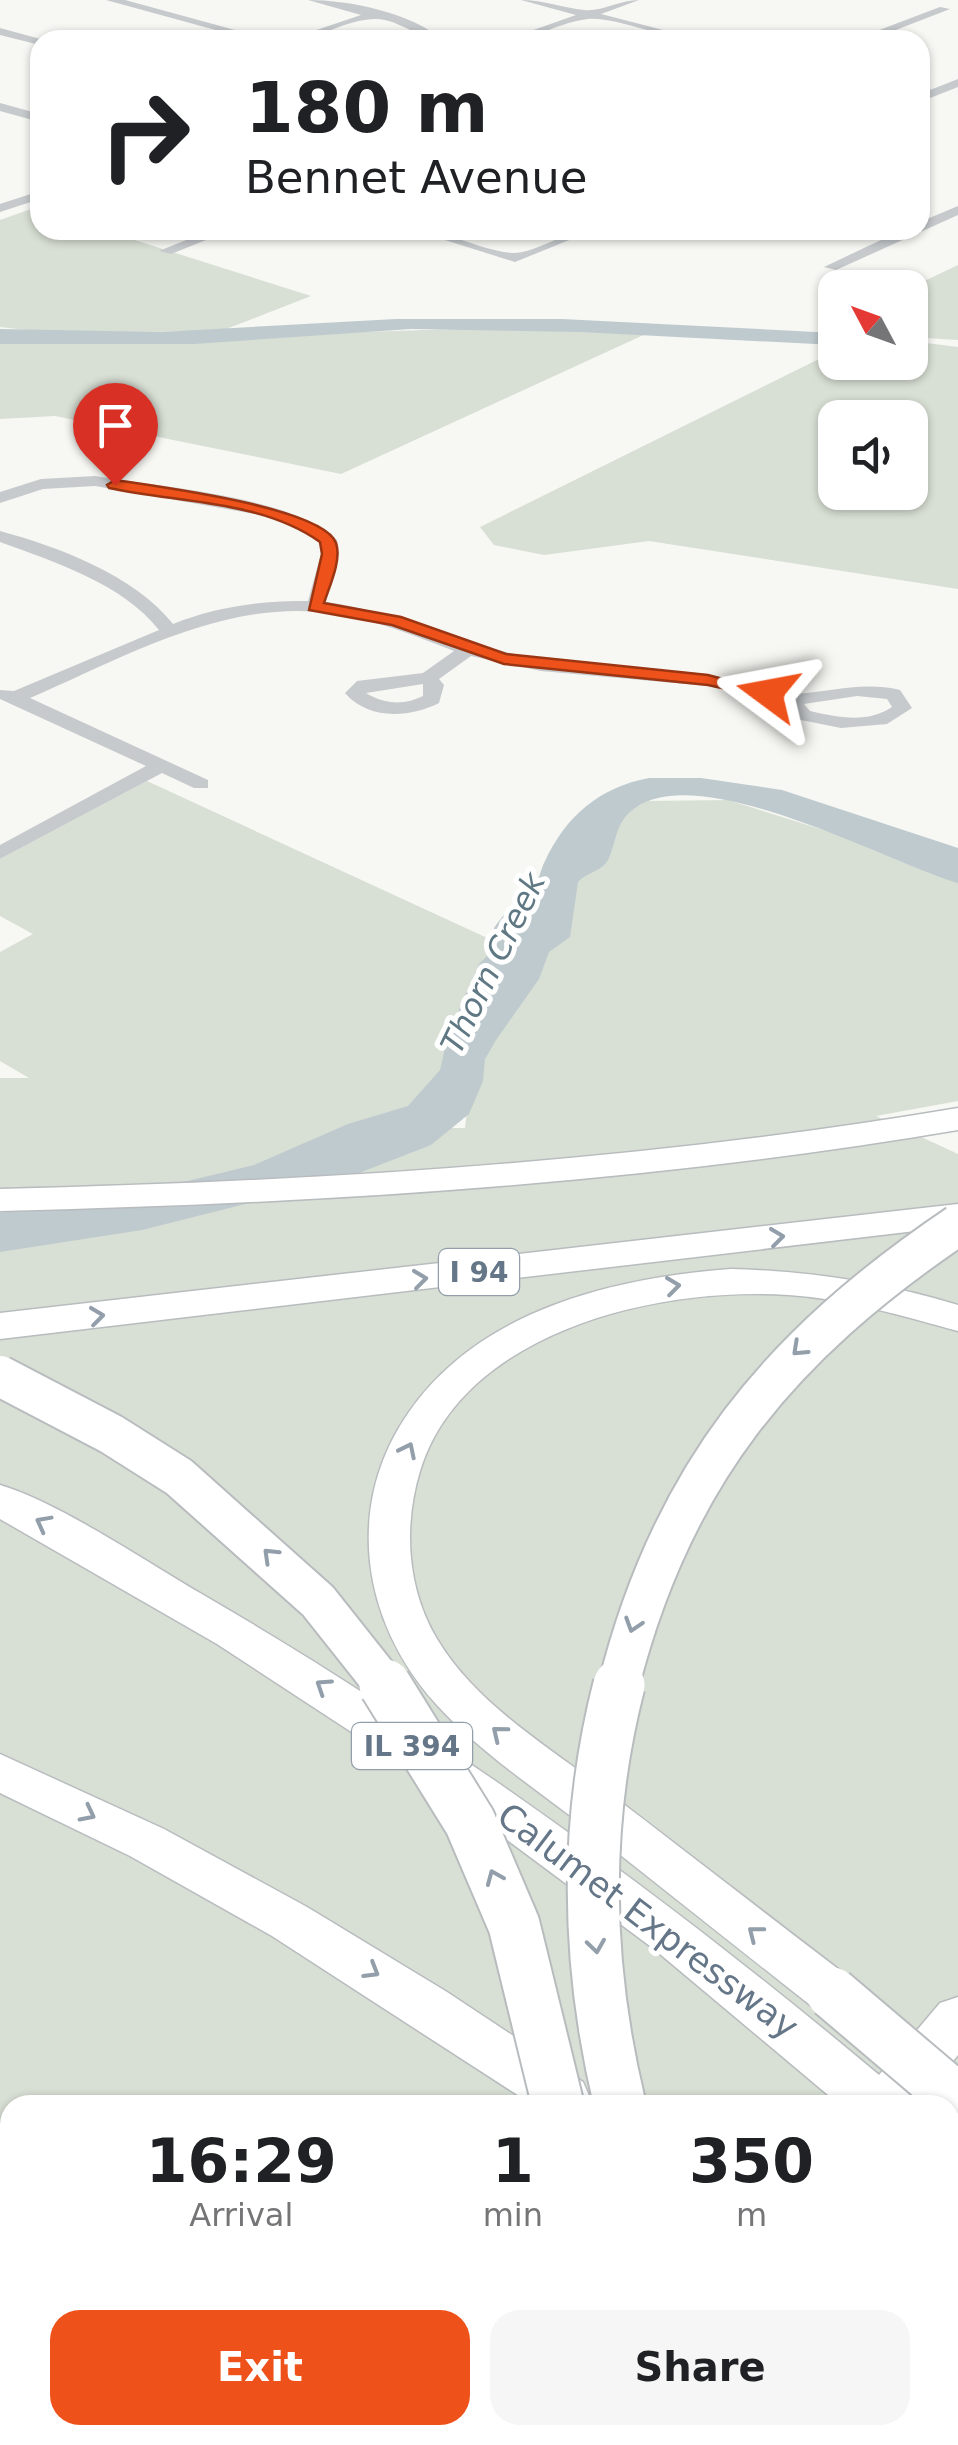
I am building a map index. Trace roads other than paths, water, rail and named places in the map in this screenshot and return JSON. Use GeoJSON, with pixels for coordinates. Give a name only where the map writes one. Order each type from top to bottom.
{"type":"FeatureCollection","features":[{"type":"Feature","properties":{"kind":"highway"},"geometry":{"type":"LineString","coordinates":[[0,1200],[260,1194],[521,1177],[699,1158],[958,1119]]}},
{"type":"Feature","properties":{"kind":"highway","name":"I 94"},"geometry":{"type":"LineString","coordinates":[[0,1326],[958,1215]]}},
{"type":"Feature","properties":{"kind":"highway"},"geometry":{"type":"LineString","coordinates":[[619,2095],[592,1915],[598,1777],[621,1664],[648,1578],[686,1502],[734,1426],[788,1359],[847,1305],[958,1225]]}},
{"type":"Feature","properties":{"kind":"highway"},"geometry":{"type":"LineString","coordinates":[[952,2095],[832,1993],[500,1735],[438,1676],[417,1645],[392,1582],[387,1550],[393,1487],[422,1423],[466,1372],[526,1332],[618,1297],[711,1282],[800,1284],[888,1296],[958,1318]]}},
{"type":"Feature","properties":{"kind":"highway"},"geometry":{"type":"LineString","coordinates":[[0,1376],[112,1434],[179,1478],[318,1601],[372,1664],[470,1822],[514,1926],[556,2095]]}},
{"type":"Feature","properties":{"kind":"highway","name":"Calumet Expressway"},"geometry":{"type":"LineString","coordinates":[[0,1500],[238,1632],[380,1723],[598,1879],[796,2034],[866,2095]]}},
{"type":"Feature","properties":{"kind":"highway"},"geometry":{"type":"LineString","coordinates":[[0,1772],[225,1883],[386,1980],[559,2095]]}},
{"type":"Feature","properties":{"kind":"highway"},"geometry":{"type":"LineString","coordinates":[[893,2095],[958,2018]]}},
{"type":"Feature","properties":{"kind":"street"},"geometry":{"type":"LineString","coordinates":[[112,0],[228,30]]}},
{"type":"Feature","properties":{"kind":"street"},"geometry":{"type":"LineString","coordinates":[[314,0],[424,30]]}},
{"type":"Feature","properties":{"kind":"street"},"geometry":{"type":"LineString","coordinates":[[527,0],[655,30]]}},
{"type":"Feature","properties":{"kind":"street"},"geometry":{"type":"LineString","coordinates":[[541,30],[634,0]]}},
{"type":"Feature","properties":{"kind":"street"},"geometry":{"type":"LineString","coordinates":[[886,30],[944,8]]}},
{"type":"Feature","properties":{"kind":"street"},"geometry":{"type":"LineString","coordinates":[[326,30],[375,15]]}},
{"type":"Feature","properties":{"kind":"street"},"geometry":{"type":"LineString","coordinates":[[0,31],[30,39]]}},
{"type":"Feature","properties":{"kind":"street"},"geometry":{"type":"LineString","coordinates":[[930,93],[958,83]]}},
{"type":"Feature","properties":{"kind":"street"},"geometry":{"type":"LineString","coordinates":[[930,96],[958,101]]}},
{"type":"Feature","properties":{"kind":"street"},"geometry":{"type":"LineString","coordinates":[[0,107],[30,115]]}},
{"type":"Feature","properties":{"kind":"street"},"geometry":{"type":"LineString","coordinates":[[0,208],[30,198]]}},
{"type":"Feature","properties":{"kind":"street"},"geometry":{"type":"LineString","coordinates":[[930,221],[958,210]]}},
{"type":"Feature","properties":{"kind":"street"},"geometry":{"type":"LineString","coordinates":[[166,251],[196,240]]}},
{"type":"Feature","properties":{"kind":"street"},"geometry":{"type":"LineString","coordinates":[[454,240],[514,258],[561,240]]}},
{"type":"Feature","properties":{"kind":"street"},"geometry":{"type":"LineString","coordinates":[[831,268],[888,240]]}},
{"type":"Feature","properties":{"kind":"street"},"geometry":{"type":"LineString","coordinates":[[0,498],[41,484],[77,479],[245,505],[298,522],[328,540],[330,554],[314,607]]}},
{"type":"Feature","properties":{"kind":"street"},"geometry":{"type":"LineString","coordinates":[[0,536],[70,562],[87,575],[135,595],[158,612],[168,630]]}},
{"type":"Feature","properties":{"kind":"street"},"geometry":{"type":"LineString","coordinates":[[7,695],[168,630],[240,610],[314,607],[395,621],[468,650],[541,666],[708,680],[791,700],[879,691],[894,694],[902,708],[882,720],[866,723],[803,714],[791,700]]}},
{"type":"Feature","properties":{"kind":"street"},"geometry":{"type":"LineString","coordinates":[[428,678],[468,650]]}},
{"type":"Feature","properties":{"kind":"street"},"geometry":{"type":"LineString","coordinates":[[7,695],[201,784]]}},
{"type":"Feature","properties":{"kind":"street"},"geometry":{"type":"LineString","coordinates":[[0,853],[161,766]]}},
{"type":"Feature","properties":{"kind":"water"},"geometry":{"type":"Polygon","coordinates":[[[396,319],[562,319],[818,332],[818,344],[580,332],[411,329],[194,344],[0,344],[0,329],[161,332],[396,319]]]}},
{"type":"Feature","properties":{"kind":"water","name":"Thorn Creek"},"geometry":{"type":"Polygon","coordinates":[[[649,778],[701,778],[782,790],[958,848],[958,883],[840,836],[743,804],[698,796],[659,798],[630,812],[621,823],[605,864],[578,882],[570,937],[549,952],[539,979],[485,1059],[483,1081],[469,1114],[431,1145],[341,1180],[142,1230],[0,1252],[0,1213],[163,1187],[254,1165],[348,1124],[408,1106],[440,1070],[448,1035],[479,964],[497,946],[494,928],[536,882],[563,830],[600,796],[649,778]]]}}]}
